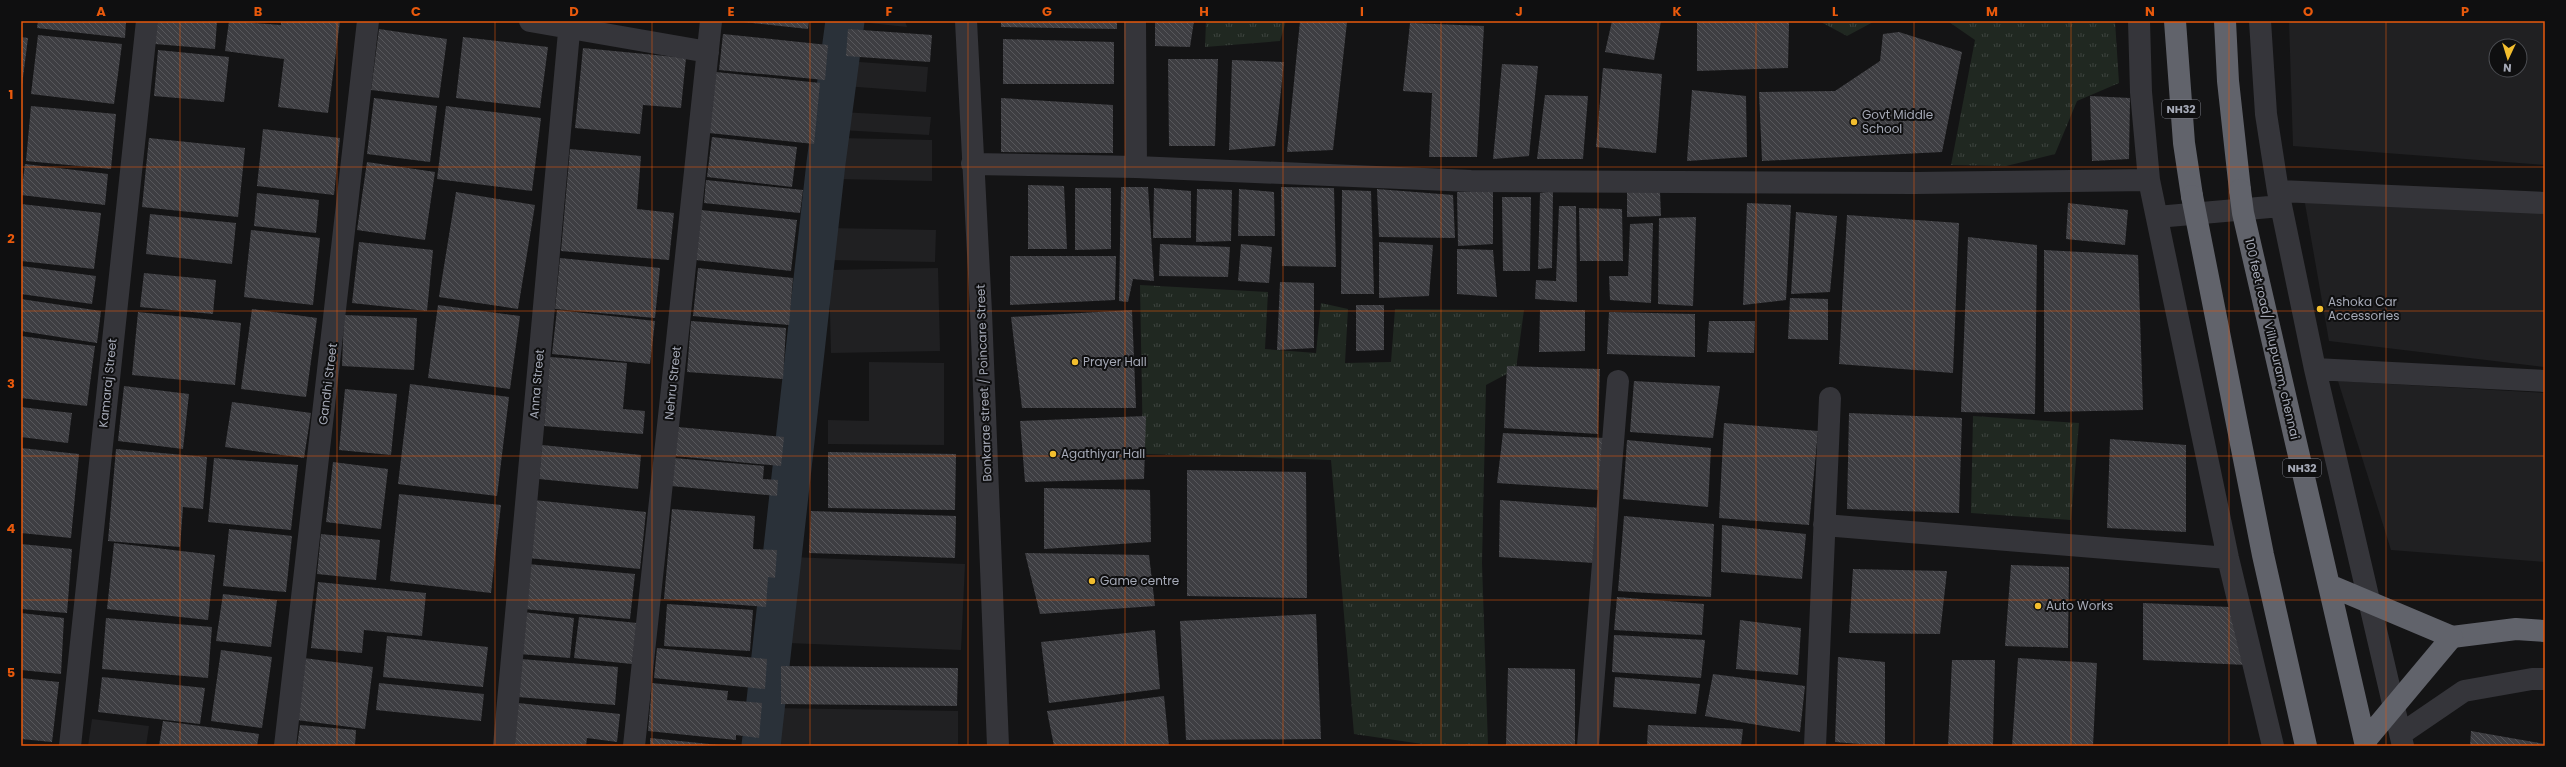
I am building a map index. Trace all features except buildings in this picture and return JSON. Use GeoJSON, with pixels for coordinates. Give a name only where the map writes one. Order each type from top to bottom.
{"type":"FeatureCollection","features":[{"type":"Feature","properties":{"kind":"highway","name":"NH32"},"geometry":{"type":"LineString","coordinates":[[2175,21],[2184,143],[2192,196],[2263,555],[2306,746]]}},
{"type":"Feature","properties":{"kind":"highway","name":"100 feet road/ Villupuram, chennai"},"geometry":{"type":"LineString","coordinates":[[2225,21],[2228,81],[2243,213],[2331,586],[2366,743]]}},
{"type":"Feature","properties":{"kind":"highway"},"geometry":{"type":"LineString","coordinates":[[2331,586],[2452,637],[2516,629],[2545,631]]}},
{"type":"Feature","properties":{"kind":"highway"},"geometry":{"type":"LineString","coordinates":[[2366,743],[2452,637]]}},
{"type":"Feature","properties":{"kind":"street","name":"Kamaraj Street"},"geometry":{"type":"LineString","coordinates":[[70,746],[147,21]]}},
{"type":"Feature","properties":{"kind":"street","name":"Gandhi Street"},"geometry":{"type":"LineString","coordinates":[[285,746],[368,21]]}},
{"type":"Feature","properties":{"kind":"street"},"geometry":{"type":"LineString","coordinates":[[530,21],[570,24],[708,52]]}},
{"type":"Feature","properties":{"kind":"street","name":"Nehru Street"},"geometry":{"type":"LineString","coordinates":[[634,746],[711,21]]}},
{"type":"Feature","properties":{"kind":"street","name":"Bonkarae street / Poincare Street"},"geometry":{"type":"LineString","coordinates":[[966,21],[972,164],[981,312],[998,746]]}},
{"type":"Feature","properties":{"kind":"street"},"geometry":{"type":"LineString","coordinates":[[1135,21],[1136,167]]}},
{"type":"Feature","properties":{"kind":"street"},"geometry":{"type":"LineString","coordinates":[[2139,21],[2141,92],[2149,180],[2228,558],[2273,746]]}},
{"type":"Feature","properties":{"kind":"street"},"geometry":{"type":"LineString","coordinates":[[2260,21],[2266,114],[2280,199],[2315,369],[2402,740],[2464,691],[2532,679],[2545,679]]}},
{"type":"Feature","properties":{"kind":"street","name":"Anna Street"},"geometry":{"type":"LineString","coordinates":[[504,746],[570,24]]}},
{"type":"Feature","properties":{"kind":"street"},"geometry":{"type":"LineString","coordinates":[[972,164],[1136,167],[1471,181],[1915,183],[2149,180]]}},
{"type":"Feature","properties":{"kind":"street"},"geometry":{"type":"LineString","coordinates":[[2157,217],[2280,199],[2545,203]]}},
{"type":"Feature","properties":{"kind":"street"},"geometry":{"type":"LineString","coordinates":[[2315,369],[2545,381]]}},
{"type":"Feature","properties":{"kind":"street"},"geometry":{"type":"LineString","coordinates":[[1588,746],[1618,382]]}},
{"type":"Feature","properties":{"kind":"street"},"geometry":{"type":"LineString","coordinates":[[1816,746],[1830,398]]}},
{"type":"Feature","properties":{"kind":"street"},"geometry":{"type":"LineString","coordinates":[[1824,524],[2228,558]]}},
{"type":"Feature","properties":{"kind":"shaded area"},"geometry":{"type":"Polygon","coordinates":[[[850,21],[905,21],[907,27],[850,21]]]}},
{"type":"Feature","properties":{"kind":"shaded area"},"geometry":{"type":"Polygon","coordinates":[[[2289,21],[2545,21],[2545,165],[2293,146],[2289,21]]]}},
{"type":"Feature","properties":{"kind":"shaded area"},"geometry":{"type":"Polygon","coordinates":[[[846,61],[928,67],[926,92],[844,86],[846,61]]]}},
{"type":"Feature","properties":{"kind":"shaded area"},"geometry":{"type":"Polygon","coordinates":[[[841,112],[931,117],[929,135],[840,130],[841,112]]]}},
{"type":"Feature","properties":{"kind":"shaded area"},"geometry":{"type":"Polygon","coordinates":[[[839,138],[932,140],[932,181],[838,179],[839,138]]]}},
{"type":"Feature","properties":{"kind":"shaded area"},"geometry":{"type":"Polygon","coordinates":[[[2303,192],[2545,203],[2545,367],[2329,341],[2303,192]]]}},
{"type":"Feature","properties":{"kind":"shaded area"},"geometry":{"type":"Polygon","coordinates":[[[828,228],[936,230],[935,262],[828,260],[828,228]]]}},
{"type":"Feature","properties":{"kind":"shaded area"},"geometry":{"type":"Polygon","coordinates":[[[938,268],[940,351],[831,353],[829,270],[938,268]]]}},
{"type":"Feature","properties":{"kind":"shaded area"},"geometry":{"type":"Polygon","coordinates":[[[869,362],[944,363],[944,445],[828,444],[828,420],[869,421],[869,362]]]}},
{"type":"Feature","properties":{"kind":"shaded area"},"geometry":{"type":"Polygon","coordinates":[[[2338,381],[2545,393],[2545,562],[2391,550],[2338,381]]]}},
{"type":"Feature","properties":{"kind":"shaded area"},"geometry":{"type":"Polygon","coordinates":[[[791,557],[965,564],[961,650],[788,643],[791,557]]]}},
{"type":"Feature","properties":{"kind":"shaded area"},"geometry":{"type":"Polygon","coordinates":[[[774,708],[958,711],[958,746],[774,746],[774,708]]]}},
{"type":"Feature","properties":{"kind":"shaded area"},"geometry":{"type":"Polygon","coordinates":[[[92,719],[149,726],[146,746],[88,746],[92,719]]]}},
{"type":"Feature","properties":{"kind":"green space"},"geometry":{"type":"Polygon","coordinates":[[[1206,21],[1286,21],[1280,41],[1205,47],[1206,21]]]}},
{"type":"Feature","properties":{"kind":"green space"},"geometry":{"type":"Polygon","coordinates":[[[1819,21],[1875,21],[1847,36],[1819,21]]]}},
{"type":"Feature","properties":{"kind":"green space"},"geometry":{"type":"Polygon","coordinates":[[[1944,21],[2115,21],[2119,83],[2077,101],[2055,154],[2006,166],[1951,165],[1975,40],[1949,22],[1944,21]]]}},
{"type":"Feature","properties":{"kind":"green space"},"geometry":{"type":"Polygon","coordinates":[[[1140,285],[1268,292],[1265,349],[1316,353],[1321,303],[1348,309],[1345,363],[1391,362],[1395,309],[1524,310],[1516,369],[1486,385],[1482,563],[1488,746],[1436,746],[1354,734],[1331,460],[1143,454],[1140,285]]]}},
{"type":"Feature","properties":{"kind":"green space"},"geometry":{"type":"Polygon","coordinates":[[[1973,416],[2079,423],[2071,520],[1971,513],[1973,416]]]}},
{"type":"Feature","properties":{"kind":"waterway"},"geometry":{"type":"LineString","coordinates":[[761,746],[826,163],[845,21]]}},
{"type":"Feature","properties":{"kind":"place","name":"Govt Middle School"},"geometry":{"type":"Point","coordinates":[1854,122]}},
{"type":"Feature","properties":{"kind":"place","name":"Ashoka Car Accessories"},"geometry":{"type":"Point","coordinates":[2320,309]}},
{"type":"Feature","properties":{"kind":"place","name":"Prayer Hall"},"geometry":{"type":"Point","coordinates":[1075,362]}},
{"type":"Feature","properties":{"kind":"place","name":"Agathiyar Hall"},"geometry":{"type":"Point","coordinates":[1053,454]}},
{"type":"Feature","properties":{"kind":"place","name":"Game centre"},"geometry":{"type":"Point","coordinates":[1092,581]}},
{"type":"Feature","properties":{"kind":"place","name":"Auto Works"},"geometry":{"type":"Point","coordinates":[2038,606]}}]}
